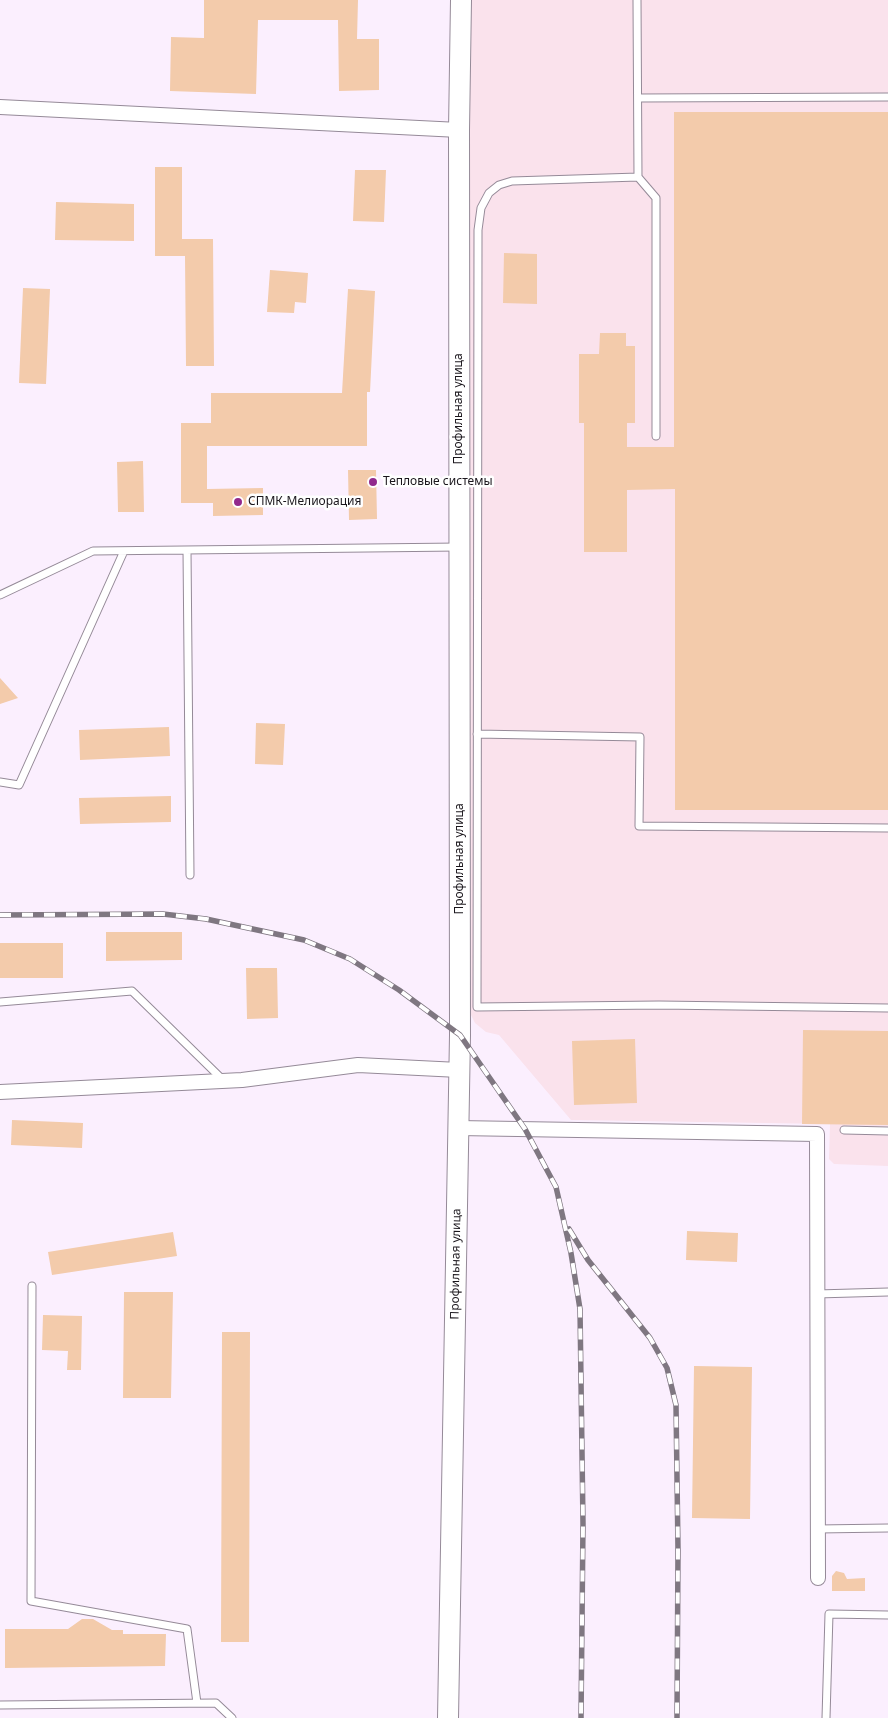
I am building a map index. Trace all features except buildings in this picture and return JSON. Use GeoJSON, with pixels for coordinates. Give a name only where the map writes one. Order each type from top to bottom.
{"type":"FeatureCollection","features":[{"type":"Feature","properties":{"kind":"street","name":"Профильная улица"},"geometry":{"type":"LineString","coordinates":[[448,1718],[459,1070],[459,130],[461,0]]}},
{"type":"Feature","properties":{"kind":"street"},"geometry":{"type":"LineString","coordinates":[[0,107],[459,130]]}},
{"type":"Feature","properties":{"kind":"street"},"geometry":{"type":"LineString","coordinates":[[0,1092],[242,1080],[358,1064],[459,1070]]}},
{"type":"Feature","properties":{"kind":"street"},"geometry":{"type":"LineString","coordinates":[[458,1128],[817,1134],[818,1578]]}},
{"type":"Feature","properties":{"kind":"lane"},"geometry":{"type":"LineString","coordinates":[[637,0],[638,177],[656,198],[656,436]]}},
{"type":"Feature","properties":{"kind":"lane"},"geometry":{"type":"LineString","coordinates":[[638,98],[888,97]]}},
{"type":"Feature","properties":{"kind":"lane"},"geometry":{"type":"LineString","coordinates":[[638,177],[512,181],[499,184],[489,193],[481,208],[478,230],[477,1007],[659,1005],[888,1008]]}},
{"type":"Feature","properties":{"kind":"lane"},"geometry":{"type":"LineString","coordinates":[[0,595],[93,551],[460,547]]}},
{"type":"Feature","properties":{"kind":"lane"},"geometry":{"type":"LineString","coordinates":[[187,550],[190,875]]}},
{"type":"Feature","properties":{"kind":"lane"},"geometry":{"type":"LineString","coordinates":[[0,782],[19,784],[124,551]]}},
{"type":"Feature","properties":{"kind":"lane"},"geometry":{"type":"LineString","coordinates":[[477,734],[640,738],[640,826],[888,828]]}},
{"type":"Feature","properties":{"kind":"lane"},"geometry":{"type":"LineString","coordinates":[[0,1002],[132,991],[224,1081]]}},
{"type":"Feature","properties":{"kind":"lane"},"geometry":{"type":"LineString","coordinates":[[844,1130],[888,1130]]}},
{"type":"Feature","properties":{"kind":"lane"},"geometry":{"type":"LineString","coordinates":[[32,1286],[31,1601],[188,1630],[196,1703]]}},
{"type":"Feature","properties":{"kind":"lane"},"geometry":{"type":"LineString","coordinates":[[817,1294],[888,1292]]}},
{"type":"Feature","properties":{"kind":"lane"},"geometry":{"type":"LineString","coordinates":[[818,1529],[888,1528]]}},
{"type":"Feature","properties":{"kind":"lane"},"geometry":{"type":"LineString","coordinates":[[826,1718],[829,1614],[888,1615]]}},
{"type":"Feature","properties":{"kind":"lane"},"geometry":{"type":"LineString","coordinates":[[0,1705],[216,1703],[232,1718]]}},
{"type":"Feature","properties":{"kind":"shaded area"},"geometry":{"type":"Polygon","coordinates":[[[470,0],[888,0],[888,1166],[834,1164],[829,1159],[830,1124],[571,1120],[499,1035],[486,1032],[475,1023],[470,1013],[470,0]]]}},
{"type":"Feature","properties":{"kind":"railway"},"geometry":{"type":"LineString","coordinates":[[0,915],[163,914],[206,919],[304,940],[350,959],[399,990],[460,1035],[525,1129],[556,1187],[571,1253],[580,1309],[583,1524],[581,1718]]}},
{"type":"Feature","properties":{"kind":"railway"},"geometry":{"type":"LineString","coordinates":[[569,1229],[588,1260],[650,1338],[667,1368],[676,1405],[678,1550],[677,1718]]}},
{"type":"Feature","properties":{"kind":"place","name":"Тепловые системы"},"geometry":{"type":"Point","coordinates":[373,482]}},
{"type":"Feature","properties":{"kind":"place","name":"СПМК-Мелиорация"},"geometry":{"type":"Point","coordinates":[238,502]}}]}
